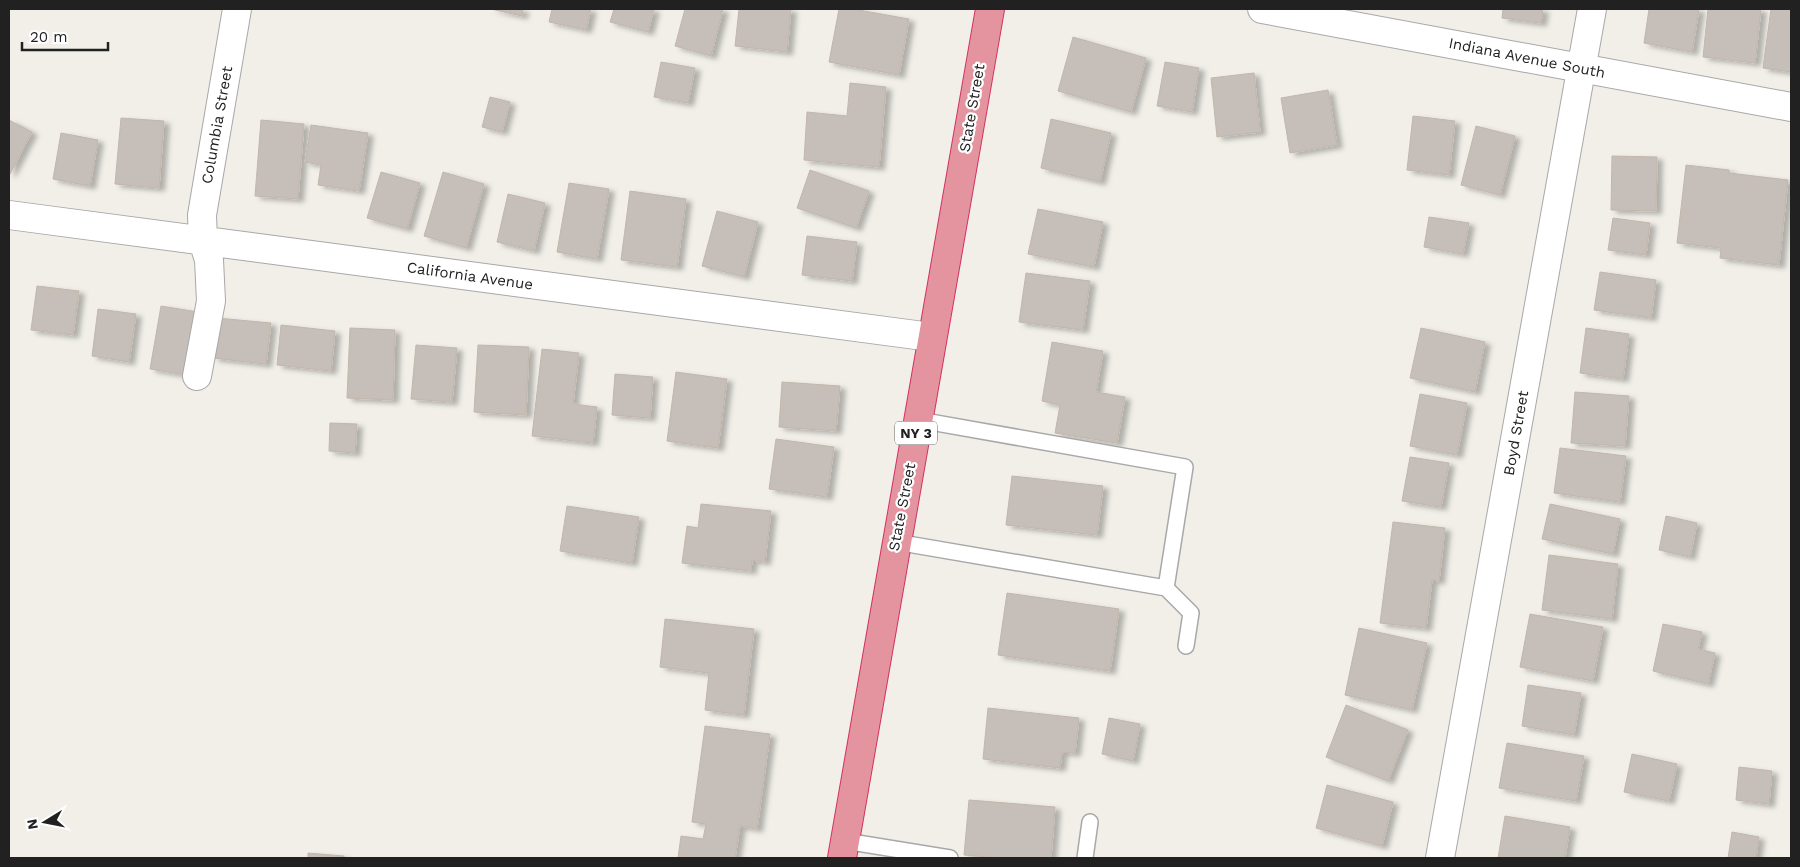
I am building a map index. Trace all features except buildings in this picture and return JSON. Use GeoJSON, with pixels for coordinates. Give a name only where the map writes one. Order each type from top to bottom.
{"type":"FeatureCollection","features":[{"type":"Feature","properties":{"kind":"highway","name":"State Street"},"geometry":{"type":"LineString","coordinates":[[844,849],[931,337],[990,9]]}},
{"type":"Feature","properties":{"kind":"street","name":"Columbia Street"},"geometry":{"type":"LineString","coordinates":[[197,376],[211,301],[209,260],[204,241],[202,215],[237,9]]}},
{"type":"Feature","properties":{"kind":"street","name":"Indiana Avenue South"},"geometry":{"type":"LineString","coordinates":[[1262,9],[1791,107]]}},
{"type":"Feature","properties":{"kind":"street","name":"Boyd Street"},"geometry":{"type":"LineString","coordinates":[[1440,858],[1592,9]]}},
{"type":"Feature","properties":{"kind":"street","name":"California Avenue"},"geometry":{"type":"LineString","coordinates":[[9,215],[931,337]]}},
{"type":"Feature","properties":{"kind":"lane"},"geometry":{"type":"LineString","coordinates":[[918,420],[1185,467],[1166,588]]}},
{"type":"Feature","properties":{"kind":"lane"},"geometry":{"type":"LineString","coordinates":[[896,542],[1166,588],[1191,612],[1186,646]]}},
{"type":"Feature","properties":{"kind":"lane"},"geometry":{"type":"LineString","coordinates":[[1085,858],[1090,822]]}},
{"type":"Feature","properties":{"kind":"lane"},"geometry":{"type":"LineString","coordinates":[[844,849],[950,858]]}}]}
